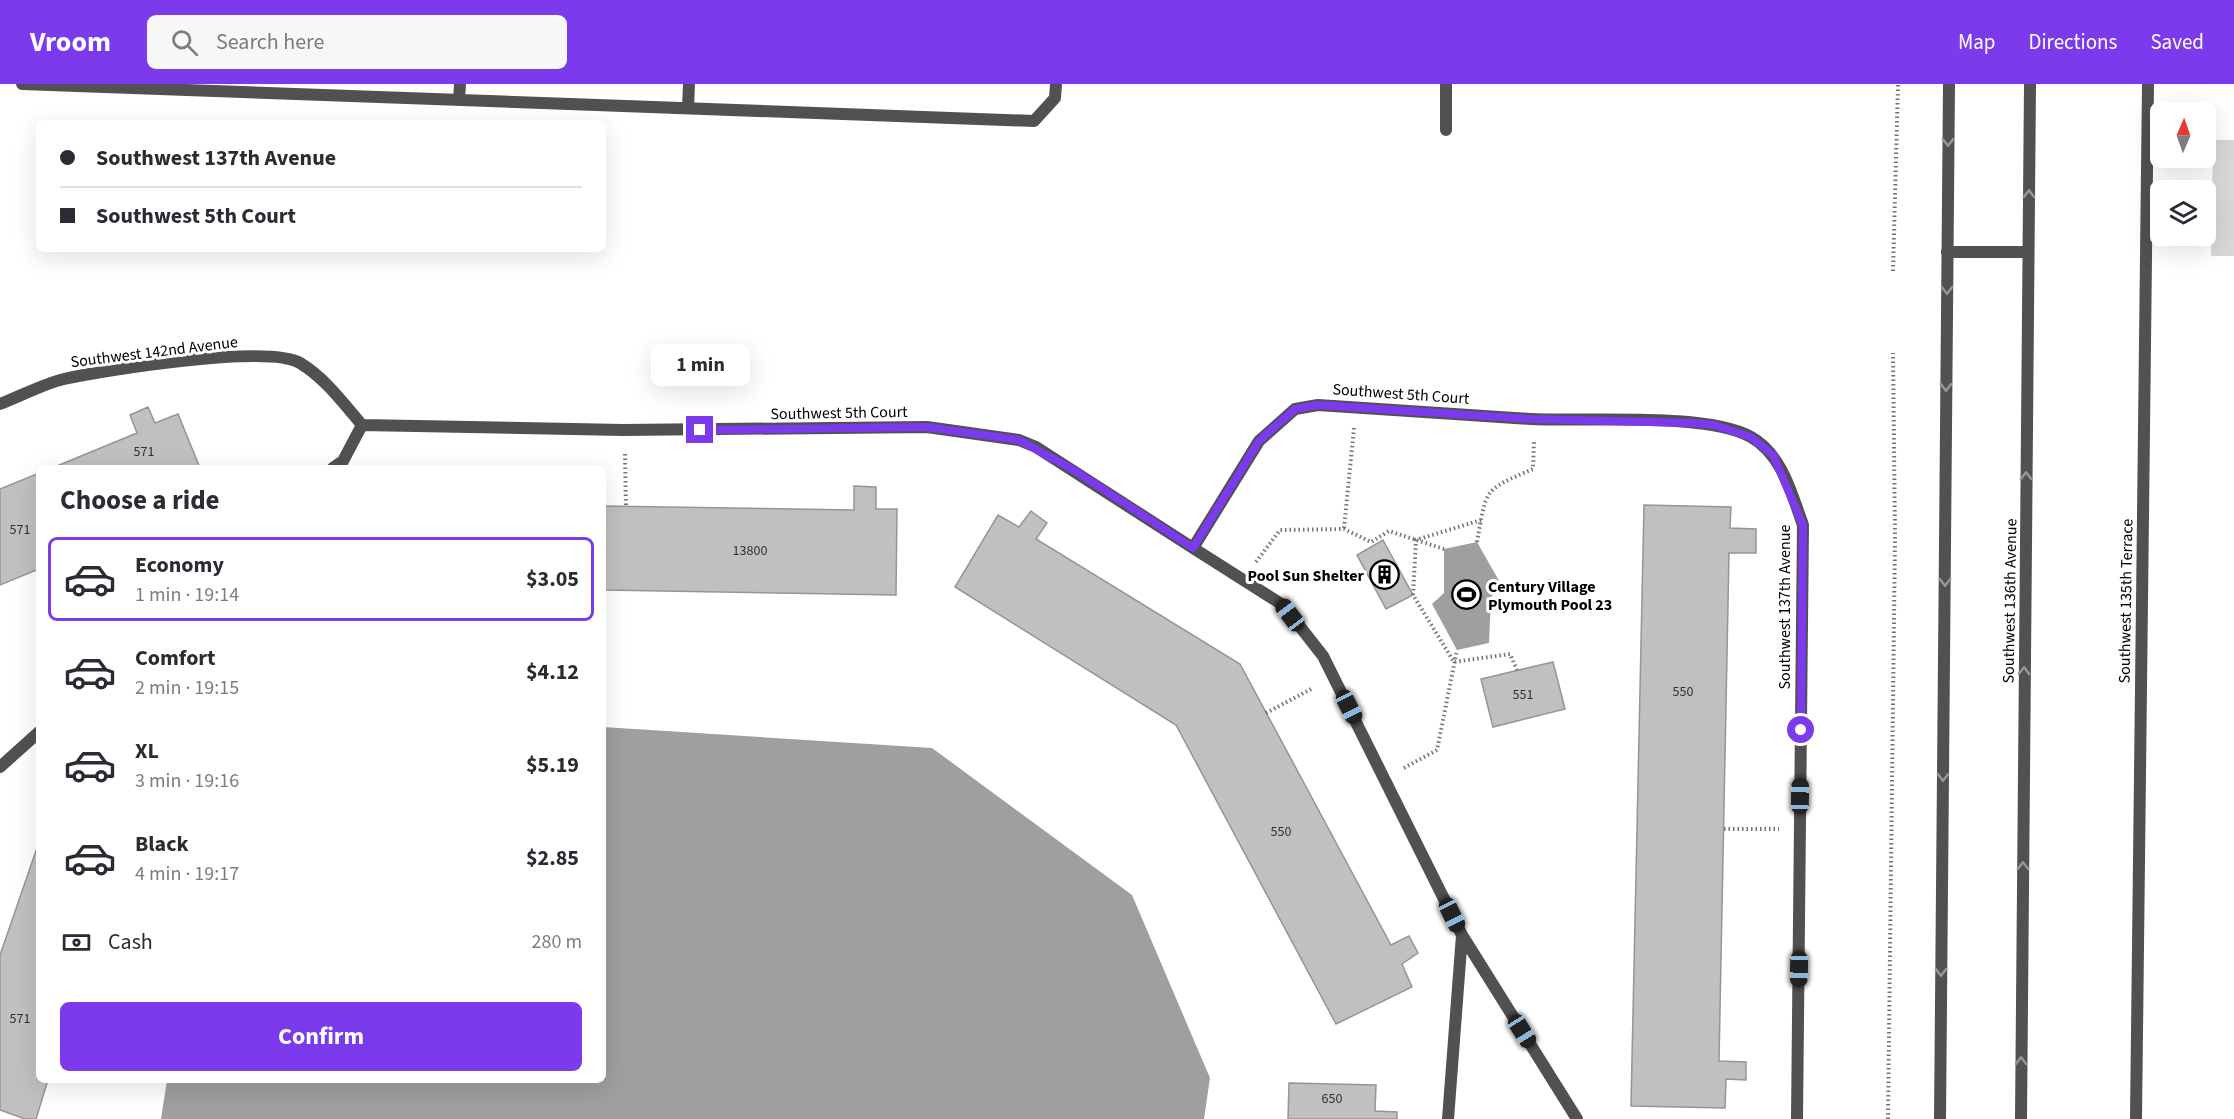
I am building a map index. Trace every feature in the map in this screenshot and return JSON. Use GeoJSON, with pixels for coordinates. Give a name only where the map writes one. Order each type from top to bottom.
{"type":"FeatureCollection","features":[{"type":"Feature","properties":{"kind":"street"},"geometry":{"type":"LineString","coordinates":[[22,84],[1034,121],[1055,98],[1056,84]]}},
{"type":"Feature","properties":{"kind":"street"},"geometry":{"type":"LineString","coordinates":[[459,100],[460,84]]}},
{"type":"Feature","properties":{"kind":"street"},"geometry":{"type":"LineString","coordinates":[[688,108],[689,84]]}},
{"type":"Feature","properties":{"kind":"street"},"geometry":{"type":"LineString","coordinates":[[1446,84],[1446,130]]}},
{"type":"Feature","properties":{"kind":"street"},"geometry":{"type":"LineString","coordinates":[[1940,1119],[1948,84]]}},
{"type":"Feature","properties":{"kind":"street","name":"Southwest 136th Avenue"},"geometry":{"type":"LineString","coordinates":[[2021,1119],[2030,84]]}},
{"type":"Feature","properties":{"kind":"street","name":"Southwest 135th Terrace"},"geometry":{"type":"LineString","coordinates":[[2136,1119],[2148,84]]}},
{"type":"Feature","properties":{"kind":"street"},"geometry":{"type":"LineString","coordinates":[[1947,252],[2028,252]]}},
{"type":"Feature","properties":{"kind":"street","name":"Southwest 142nd Avenue"},"geometry":{"type":"LineString","coordinates":[[0,404],[63,380],[188,361],[241,356],[272,356],[299,362],[333,392],[362,425]]}},
{"type":"Feature","properties":{"kind":"street","name":"Southwest 5th Court"},"geometry":{"type":"LineString","coordinates":[[362,425],[623,430],[927,427],[1019,440],[1072,469],[1193,548],[1259,441],[1295,409],[1318,405],[1535,419],[1714,425]]}},
{"type":"Feature","properties":{"kind":"street"},"geometry":{"type":"LineString","coordinates":[[337,465],[343,461],[362,425]]}},
{"type":"Feature","properties":{"kind":"street","name":"Southwest 137th Avenue"},"geometry":{"type":"LineString","coordinates":[[1714,425],[1751,437],[1773,455],[1803,525],[1797,1119]]}},
{"type":"Feature","properties":{"kind":"street"},"geometry":{"type":"LineString","coordinates":[[1193,548],[1283,605],[1323,656],[1462,935],[1577,1119]]}},
{"type":"Feature","properties":{"kind":"street"},"geometry":{"type":"LineString","coordinates":[[0,767],[36,735]]}},
{"type":"Feature","properties":{"kind":"street"},"geometry":{"type":"LineString","coordinates":[[1448,1119],[1462,935]]}},
{"type":"Feature","properties":{"kind":"path"},"geometry":{"type":"LineString","coordinates":[[1893,271],[1898,84]]}},
{"type":"Feature","properties":{"kind":"path"},"geometry":{"type":"LineString","coordinates":[[1888,1119],[1895,536],[1893,353]]}},
{"type":"Feature","properties":{"kind":"path"},"geometry":{"type":"LineString","coordinates":[[1344,528],[1349,456],[1358,407]]}},
{"type":"Feature","properties":{"kind":"path"},"geometry":{"type":"LineString","coordinates":[[1477,542],[1486,496],[1494,486],[1533,469],[1535,419]]}},
{"type":"Feature","properties":{"kind":"path"},"geometry":{"type":"LineString","coordinates":[[623,430],[626,507]]}},
{"type":"Feature","properties":{"kind":"path"},"geometry":{"type":"LineString","coordinates":[[1416,540],[1481,520]]}},
{"type":"Feature","properties":{"kind":"path"},"geometry":{"type":"LineString","coordinates":[[1245,581],[1280,530],[1344,528],[1371,542],[1389,531],[1444,549]]}},
{"type":"Feature","properties":{"kind":"path"},"geometry":{"type":"LineString","coordinates":[[1416,540],[1413,595],[1454,662]]}},
{"type":"Feature","properties":{"kind":"path"},"geometry":{"type":"LineString","coordinates":[[1385,778],[1437,750],[1457,650]]}},
{"type":"Feature","properties":{"kind":"path"},"geometry":{"type":"LineString","coordinates":[[1454,662],[1510,654],[1518,670]]}},
{"type":"Feature","properties":{"kind":"path"},"geometry":{"type":"LineString","coordinates":[[1266,713],[1334,676]]}},
{"type":"Feature","properties":{"kind":"path"},"geometry":{"type":"LineString","coordinates":[[1724,829],[1800,829]]}},
{"type":"Feature","properties":{"kind":"shaded area"},"geometry":{"type":"Polygon","coordinates":[[[2216,140],[2234,140],[2234,256],[2211,256],[2211,246],[2216,246],[2216,180],[2212,180],[2213,168],[2216,168],[2216,140]]]}},
{"type":"Feature","properties":{"kind":"shaded area","name":"Century Village Plymouth Pool 23"},"geometry":{"type":"Polygon","coordinates":[[[1477,542],[1502,586],[1491,597],[1489,643],[1457,650],[1432,604],[1444,593],[1444,549],[1477,542]]]}},
{"type":"Feature","properties":{"kind":"shaded area"},"geometry":{"type":"Polygon","coordinates":[[[606,727],[932,748],[1132,895],[1210,1078],[1204,1119],[161,1119],[167,1083],[606,1083],[606,727]]]}},
{"type":"Feature","properties":{"kind":"building"},"geometry":{"type":"Polygon","coordinates":[[[148,407],[155,423],[178,414],[199,465],[59,465],[137,433],[130,415],[148,407]]]}},
{"type":"Feature","properties":{"kind":"building"},"geometry":{"type":"Polygon","coordinates":[[[36,474],[36,570],[0,585],[0,489],[36,474]]]}},
{"type":"Feature","properties":{"kind":"building"},"geometry":{"type":"Polygon","coordinates":[[[854,486],[876,487],[876,509],[897,509],[896,595],[606,590],[606,506],[854,510],[854,486]]]}},
{"type":"Feature","properties":{"kind":"building"},"geometry":{"type":"Polygon","coordinates":[[[1644,505],[1731,507],[1730,528],[1756,529],[1756,553],[1729,553],[1719,1061],[1746,1062],[1746,1080],[1726,1079],[1725,1108],[1631,1106],[1644,505]]]}},
{"type":"Feature","properties":{"kind":"building"},"geometry":{"type":"Polygon","coordinates":[[[1031,511],[1047,523],[1036,539],[1240,664],[1391,945],[1409,936],[1418,953],[1402,964],[1412,987],[1336,1024],[1176,725],[955,587],[998,515],[1019,527],[1031,511]]]}},
{"type":"Feature","properties":{"kind":"building","name":"Pool Sun Shelter"},"geometry":{"type":"Polygon","coordinates":[[[1383,540],[1413,595],[1386,609],[1357,555],[1383,540]]]}},
{"type":"Feature","properties":{"kind":"building"},"geometry":{"type":"Polygon","coordinates":[[[1553,662],[1565,709],[1493,727],[1481,679],[1553,662]]]}},
{"type":"Feature","properties":{"kind":"building"},"geometry":{"type":"Polygon","coordinates":[[[36,851],[36,1083],[47,1083],[36,1119],[25,1119],[0,1110],[0,955],[36,851]]]}},
{"type":"Feature","properties":{"kind":"building"},"geometry":{"type":"Polygon","coordinates":[[[1289,1083],[1376,1085],[1375,1111],[1397,1112],[1397,1119],[1288,1119],[1289,1083]]]}},
{"type":"Feature","properties":{"kind":"place","name":"Pool Sun Shelter"},"geometry":{"type":"Point","coordinates":[1385,575]}},
{"type":"Feature","properties":{"kind":"place","name":"Century Village Plymouth Pool 23"},"geometry":{"type":"Point","coordinates":[1467,595]}},
{"type":"Feature","properties":{"kind":"route"},"geometry":{"type":"LineString","coordinates":[[700,430],[927,427],[1019,440],[1036,447],[1072,469],[1193,548],[1259,441],[1295,409],[1318,405],[1531,419],[1714,425],[1751,437],[1773,455],[1803,525],[1801,730]]}}]}
